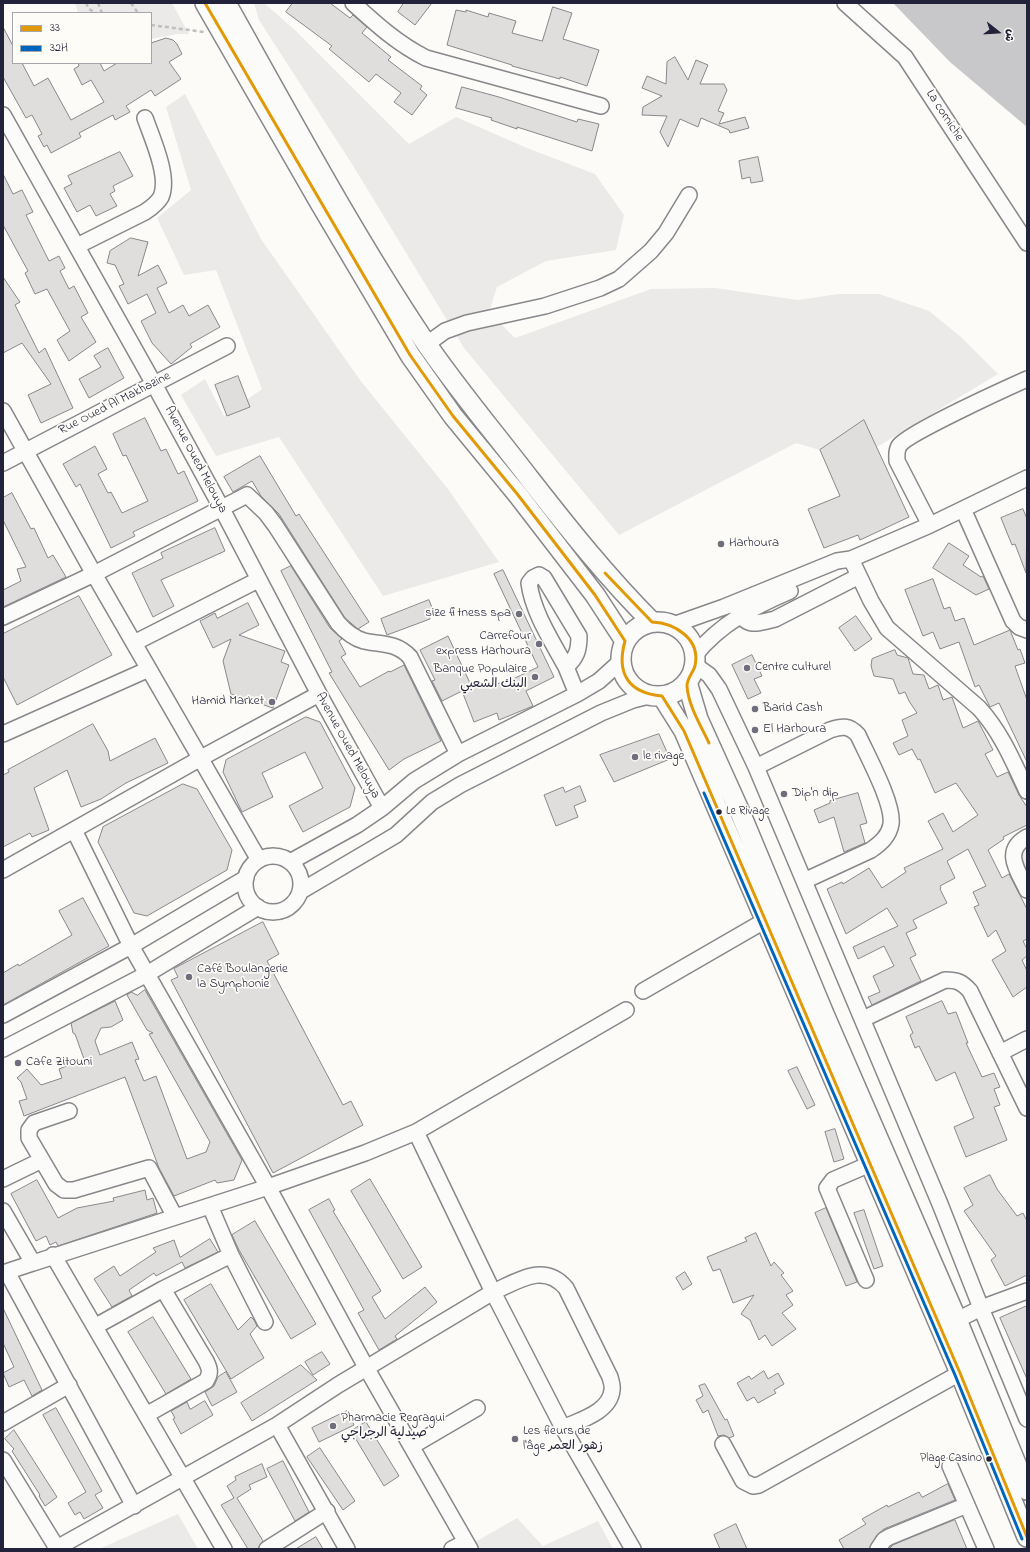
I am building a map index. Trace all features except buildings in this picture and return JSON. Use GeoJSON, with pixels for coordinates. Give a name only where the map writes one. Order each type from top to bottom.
{"type":"FeatureCollection","features":[{"type":"Feature","properties":{"kind":"main road"},"geometry":{"type":"LineString","coordinates":[[205,3],[410,355],[453,416],[518,496],[595,595],[625,642]]}},
{"type":"Feature","properties":{"kind":"main road"},"geometry":{"type":"LineString","coordinates":[[226,3],[349,220],[427,344],[594,560],[652,622]]}},
{"type":"Feature","properties":{"kind":"main road"},"geometry":{"type":"LineString","coordinates":[[1027,1490],[957,1320],[834,1036],[740,812],[698,720],[688,637],[673,625],[663,622],[652,622],[641,625],[632,632],[625,642],[620,661],[622,671],[632,686],[655,696],[684,731],[960,1373],[1027,1537]]}},
{"type":"Feature","properties":{"kind":"main road"},"geometry":{"type":"LineString","coordinates":[[655,696],[680,689],[692,667]]}},
{"type":"Feature","properties":{"kind":"street"},"geometry":{"type":"LineString","coordinates":[[353,3],[393,38],[408,49],[426,58],[601,106]]}},
{"type":"Feature","properties":{"kind":"street","name":"La corniche"},"geometry":{"type":"LineString","coordinates":[[845,3],[905,57],[1027,243]]}},
{"type":"Feature","properties":{"kind":"street"},"geometry":{"type":"LineString","coordinates":[[77,246],[145,212],[161,197],[163,173],[145,118]]}},
{"type":"Feature","properties":{"kind":"street","name":"Avenue Oued Melouya"},"geometry":{"type":"LineString","coordinates":[[4,120],[77,246],[154,384],[222,509],[318,694],[382,808]]}},
{"type":"Feature","properties":{"kind":"street"},"geometry":{"type":"LineString","coordinates":[[427,344],[445,331],[460,326],[545,306],[600,288],[619,278],[651,251],[666,233],[689,195]]}},
{"type":"Feature","properties":{"kind":"street","name":"Rue Oued Al Makhazine"},"geometry":{"type":"LineString","coordinates":[[3,463],[227,346]]}},
{"type":"Feature","properties":{"kind":"street"},"geometry":{"type":"LineString","coordinates":[[930,525],[897,461],[896,452],[899,445],[917,433],[1027,378]]}},
{"type":"Feature","properties":{"kind":"street"},"geometry":{"type":"LineString","coordinates":[[3,411],[94,574],[259,860]]}},
{"type":"Feature","properties":{"kind":"street"},"geometry":{"type":"LineString","coordinates":[[673,625],[737,609],[825,571],[837,561],[851,559],[930,525],[1027,478]]}},
{"type":"Feature","properties":{"kind":"street"},"geometry":{"type":"LineString","coordinates":[[3,617],[94,574],[247,495],[266,513],[275,525],[338,623],[347,633],[363,641],[383,643],[403,650],[410,657],[458,754]]}},
{"type":"Feature","properties":{"kind":"street"},"geometry":{"type":"LineString","coordinates":[[963,509],[1013,621],[1019,627],[1027,630]]}},
{"type":"Feature","properties":{"kind":"street"},"geometry":{"type":"LineString","coordinates":[[851,559],[871,601],[887,628],[979,708],[990,720],[1001,735],[1027,791]]}},
{"type":"Feature","properties":{"kind":"street"},"geometry":{"type":"LineString","coordinates":[[566,667],[577,655],[580,648],[578,636],[544,578],[539,575],[533,578],[529,583],[530,593],[540,617],[566,667],[577,694]]}},
{"type":"Feature","properties":{"kind":"street"},"geometry":{"type":"LineString","coordinates":[[737,609],[745,621],[752,624],[775,619],[859,576]]}},
{"type":"Feature","properties":{"kind":"street"},"geometry":{"type":"LineString","coordinates":[[134,643],[258,580]]}},
{"type":"Feature","properties":{"kind":"street"},"geometry":{"type":"LineString","coordinates":[[737,609],[712,636],[692,667],[709,675],[719,689],[756,767],[940,1204],[1027,1419]]}},
{"type":"Feature","properties":{"kind":"street"},"geometry":{"type":"LineString","coordinates":[[290,862],[356,825],[382,808],[414,781],[458,754],[577,694],[599,681],[620,661]]}},
{"type":"Feature","properties":{"kind":"street"},"geometry":{"type":"LineString","coordinates":[[3,734],[149,669]]}},
{"type":"Feature","properties":{"kind":"street"},"geometry":{"type":"LineString","coordinates":[[3,870],[318,694]]}},
{"type":"Feature","properties":{"kind":"street"},"geometry":{"type":"LineString","coordinates":[[300,891],[396,835],[432,802],[460,785],[601,713],[633,700],[655,696]]}},
{"type":"Feature","properties":{"kind":"street"},"geometry":{"type":"LineString","coordinates":[[756,767],[830,730],[847,727],[852,729],[858,735],[887,801],[891,812],[891,824],[887,836],[881,844],[804,881]]}},
{"type":"Feature","properties":{"kind":"street"},"geometry":{"type":"LineString","coordinates":[[74,830],[131,946],[268,1187],[367,1369],[468,1545],[452,1549]]}},
{"type":"Feature","properties":{"kind":"street"},"geometry":{"type":"LineString","coordinates":[[1027,837],[1014,847],[1013,856],[1027,890]]}},
{"type":"Feature","properties":{"kind":"street"},"geometry":{"type":"LineString","coordinates":[[268,856],[277,856],[290,862],[299,873],[301,882],[300,891],[291,906],[274,912],[266,911],[258,907],[250,900],[246,889],[246,878],[250,868],[259,860],[268,856]]}},
{"type":"Feature","properties":{"kind":"street"},"geometry":{"type":"LineString","coordinates":[[3,1014],[131,946],[246,878]]}},
{"type":"Feature","properties":{"kind":"street"},"geometry":{"type":"LineString","coordinates":[[3,1049],[147,974],[258,907]]}},
{"type":"Feature","properties":{"kind":"street"},"geometry":{"type":"LineString","coordinates":[[644,991],[766,920]]}},
{"type":"Feature","properties":{"kind":"street"},"geometry":{"type":"LineString","coordinates":[[863,1019],[945,980],[962,982],[970,991],[1027,1108]]}},
{"type":"Feature","properties":{"kind":"street"},"geometry":{"type":"LineString","coordinates":[[134,1506],[69,1384],[5,1272],[53,1255],[268,1187],[365,1153],[416,1132],[626,1010]]}},
{"type":"Feature","properties":{"kind":"street"},"geometry":{"type":"LineString","coordinates":[[1000,1053],[1027,1039]]}},
{"type":"Feature","properties":{"kind":"street"},"geometry":{"type":"LineString","coordinates":[[69,1111],[34,1123],[28,1130],[29,1138],[59,1188],[68,1191],[148,1168],[175,1217]]}},
{"type":"Feature","properties":{"kind":"street"},"geometry":{"type":"LineString","coordinates":[[416,1132],[493,1292],[563,1428],[633,1549]]}},
{"type":"Feature","properties":{"kind":"street"},"geometry":{"type":"LineString","coordinates":[[3,1179],[42,1160]]}},
{"type":"Feature","properties":{"kind":"street"},"geometry":{"type":"LineString","coordinates":[[866,1280],[827,1188],[833,1180],[870,1164]]}},
{"type":"Feature","properties":{"kind":"street"},"geometry":{"type":"LineString","coordinates":[[210,1206],[231,1255],[265,1322]]}},
{"type":"Feature","properties":{"kind":"street"},"geometry":{"type":"LineString","coordinates":[[3,1211],[33,1262]]}},
{"type":"Feature","properties":{"kind":"street"},"geometry":{"type":"LineString","coordinates":[[53,1255],[96,1326],[182,1480],[224,1549]]}},
{"type":"Feature","properties":{"kind":"street"},"geometry":{"type":"LineString","coordinates":[[96,1326],[231,1255]]}},
{"type":"Feature","properties":{"kind":"street"},"geometry":{"type":"LineString","coordinates":[[3,1460],[56,1548],[182,1480],[229,1450],[277,1426],[338,1385],[367,1369],[493,1292],[530,1275],[540,1274],[551,1276],[559,1280],[566,1288],[610,1377],[612,1390],[607,1403],[598,1411],[563,1428]]}},
{"type":"Feature","properties":{"kind":"street"},"geometry":{"type":"LineString","coordinates":[[146,1415],[206,1381],[210,1374],[206,1360],[164,1289]]}},
{"type":"Feature","properties":{"kind":"street"},"geometry":{"type":"LineString","coordinates":[[957,1320],[981,1308],[1027,1291]]}},
{"type":"Feature","properties":{"kind":"street"},"geometry":{"type":"LineString","coordinates":[[723,1444],[743,1481],[753,1486],[759,1485],[960,1373]]}},
{"type":"Feature","properties":{"kind":"street"},"geometry":{"type":"LineString","coordinates":[[3,1423],[69,1384]]}},
{"type":"Feature","properties":{"kind":"street"},"geometry":{"type":"LineString","coordinates":[[412,1446],[477,1408]]}},
{"type":"Feature","properties":{"kind":"street"},"geometry":{"type":"LineString","coordinates":[[277,1426],[327,1511],[347,1549]]}},
{"type":"Feature","properties":{"kind":"street"},"geometry":{"type":"LineString","coordinates":[[950,1466],[986,1549]]}},
{"type":"Feature","properties":{"kind":"street"},"geometry":{"type":"LineString","coordinates":[[878,1549],[884,1540],[889,1537],[967,1505]]}},
{"type":"Feature","properties":{"kind":"street"},"geometry":{"type":"LineString","coordinates":[[267,1549],[327,1511]]}},
{"type":"Feature","properties":{"kind":"path"},"geometry":{"type":"LineString","coordinates":[[86,3],[89,9],[94,12]]}},
{"type":"Feature","properties":{"kind":"path"},"geometry":{"type":"LineString","coordinates":[[131,3],[137,12]]}},
{"type":"Feature","properties":{"kind":"path"},"geometry":{"type":"LineString","coordinates":[[152,23],[155,25],[169,28],[223,35]]}},
{"type":"Feature","properties":{"kind":"shaded area"},"geometry":{"type":"Polygon","coordinates":[[[75,3],[172,3],[189,34],[178,34],[152,39],[152,12],[78,12],[75,3]]]}},
{"type":"Feature","properties":{"kind":"shaded area"},"geometry":{"type":"Polygon","coordinates":[[[254,3],[264,3],[296,31],[409,144],[456,117],[527,148],[595,174],[624,215],[616,250],[546,261],[497,287],[489,312],[515,338],[651,289],[715,288],[798,300],[838,294],[879,294],[929,311],[961,337],[998,374],[877,447],[864,420],[820,450],[796,443],[619,535],[464,348],[352,164],[259,20],[254,3]]]}},
{"type":"Feature","properties":{"kind":"shaded area"},"geometry":{"type":"Polygon","coordinates":[[[893,3],[1027,3],[1027,127],[950,62],[893,3]]]}},
{"type":"Feature","properties":{"kind":"shaded area"},"geometry":{"type":"Polygon","coordinates":[[[185,94],[261,239],[360,380],[448,489],[499,562],[383,596],[279,437],[216,456],[181,395],[205,379],[224,416],[262,389],[216,270],[184,275],[157,218],[191,190],[166,107],[185,94]]]}},
{"type":"Feature","properties":{"kind":"shaded area"},"geometry":{"type":"Polygon","coordinates":[[[1027,850],[1027,875],[1017,854],[1027,850]]]}},
{"type":"Feature","properties":{"kind":"shaded area"},"geometry":{"type":"Polygon","coordinates":[[[178,1514],[198,1549],[99,1549],[178,1514]]]}},
{"type":"Feature","properties":{"kind":"shaded area"},"geometry":{"type":"Polygon","coordinates":[[[517,1518],[543,1546],[598,1521],[613,1549],[463,1549],[517,1518]]]}},
{"type":"Feature","properties":{"kind":"transit line","name":"33"},"geometry":{"type":"LineString","coordinates":[[205,3],[410,355],[453,416],[518,495],[595,595],[625,641],[622,663],[627,679],[633,686],[641,691],[662,696],[684,731],[960,1373],[1027,1537]]}},
{"type":"Feature","properties":{"kind":"transit line","name":"33"},"geometry":{"type":"LineString","coordinates":[[605,573],[652,622],[661,623],[677,629],[690,640],[696,656],[695,666],[687,683],[688,693],[695,715],[709,743]]}},
{"type":"Feature","properties":{"kind":"transit line","name":"32H"},"geometry":{"type":"LineString","coordinates":[[704,793],[955,1375],[1022,1539]]}},
{"type":"Feature","properties":{"kind":"place","name":"Harhoura"},"geometry":{"type":"Point","coordinates":[721,544]}},
{"type":"Feature","properties":{"kind":"place","name":"size fitness spa"},"geometry":{"type":"Point","coordinates":[519,614]}},
{"type":"Feature","properties":{"kind":"place","name":"Carrefour express Harhoura"},"geometry":{"type":"Point","coordinates":[539,644]}},
{"type":"Feature","properties":{"kind":"place","name":"Centre culturel"},"geometry":{"type":"Point","coordinates":[747,668]}},
{"type":"Feature","properties":{"kind":"place","name":"Banque Populaire البنك الشعبي"},"geometry":{"type":"Point","coordinates":[535,677]}},
{"type":"Feature","properties":{"kind":"place","name":"Hamid Market"},"geometry":{"type":"Point","coordinates":[272,702]}},
{"type":"Feature","properties":{"kind":"place","name":"Barid Cash"},"geometry":{"type":"Point","coordinates":[755,709]}},
{"type":"Feature","properties":{"kind":"place","name":"El Harhoura"},"geometry":{"type":"Point","coordinates":[755,730]}},
{"type":"Feature","properties":{"kind":"place","name":"le rivage"},"geometry":{"type":"Point","coordinates":[635,757]}},
{"type":"Feature","properties":{"kind":"place","name":"Dip'n dip"},"geometry":{"type":"Point","coordinates":[784,794]}},
{"type":"Feature","properties":{"kind":"place","name":"Le Rivage"},"geometry":{"type":"Point","coordinates":[719,812]}},
{"type":"Feature","properties":{"kind":"place","name":"Café Boulangerie la Symphonie"},"geometry":{"type":"Point","coordinates":[189,977]}},
{"type":"Feature","properties":{"kind":"place","name":"Cafe Zitouni"},"geometry":{"type":"Point","coordinates":[18,1063]}},
{"type":"Feature","properties":{"kind":"place","name":"Pharmacie Regragui صيدلية الرجراجي"},"geometry":{"type":"Point","coordinates":[333,1426]}},
{"type":"Feature","properties":{"kind":"place","name":"Les fleurs de l'âge زهور العمر"},"geometry":{"type":"Point","coordinates":[515,1439]}},
{"type":"Feature","properties":{"kind":"place","name":"Plage Casino"},"geometry":{"type":"Point","coordinates":[989,1459]}}]}
